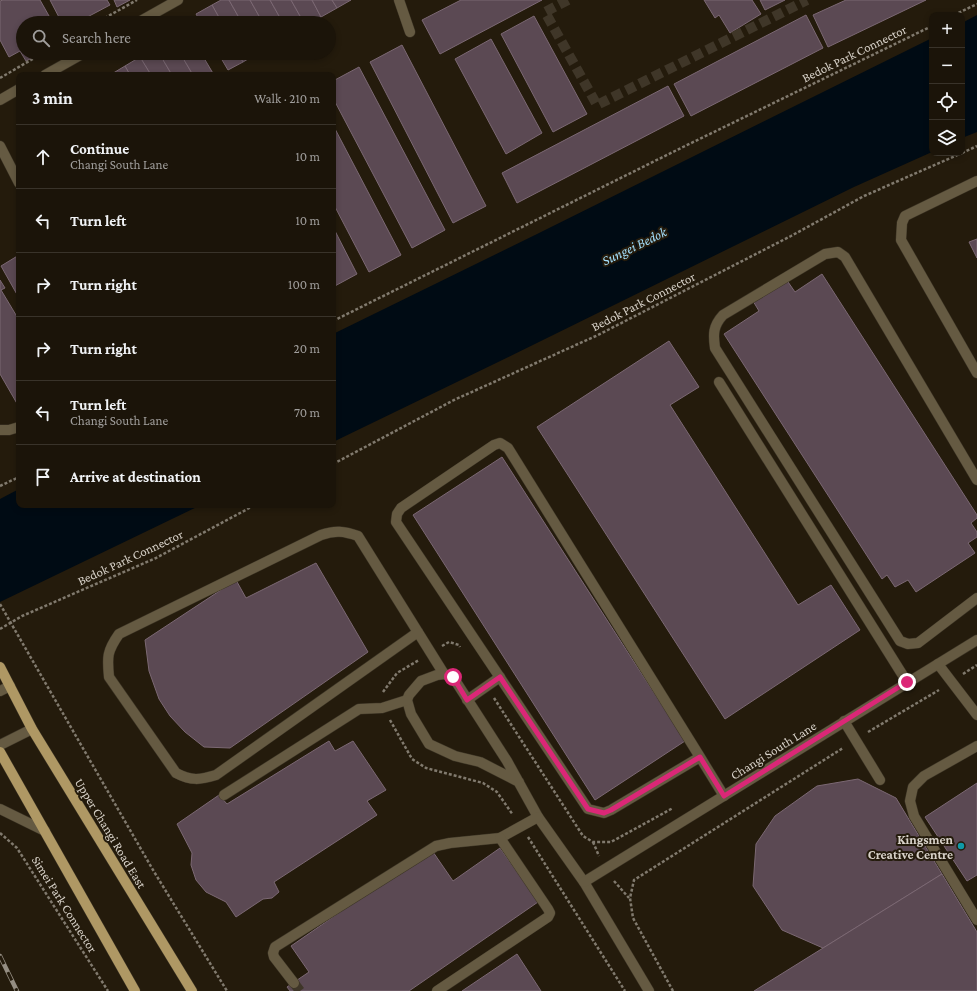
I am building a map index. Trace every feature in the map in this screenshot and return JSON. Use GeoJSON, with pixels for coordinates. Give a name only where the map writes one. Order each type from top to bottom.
{"type":"FeatureCollection","features":[{"type":"Feature","properties":{"kind":"main road","name":"Upper Changi Road East"},"geometry":{"type":"LineString","coordinates":[[0,668],[32,729],[192,991]]}},
{"type":"Feature","properties":{"kind":"main road"},"geometry":{"type":"LineString","coordinates":[[0,752],[135,991]]}},
{"type":"Feature","properties":{"kind":"street"},"geometry":{"type":"LineString","coordinates":[[149,16],[178,0]]}},
{"type":"Feature","properties":{"kind":"street"},"geometry":{"type":"LineString","coordinates":[[399,0],[410,32]]}},
{"type":"Feature","properties":{"kind":"street"},"geometry":{"type":"LineString","coordinates":[[50,72],[72,60]]}},
{"type":"Feature","properties":{"kind":"street"},"geometry":{"type":"LineString","coordinates":[[0,100],[16,92]]}},
{"type":"Feature","properties":{"kind":"street"},"geometry":{"type":"LineString","coordinates":[[0,146],[16,177]]}},
{"type":"Feature","properties":{"kind":"street"},"geometry":{"type":"LineString","coordinates":[[977,181],[905,216],[902,223],[901,240],[977,373]]}},
{"type":"Feature","properties":{"kind":"street"},"geometry":{"type":"LineString","coordinates":[[977,480],[845,257],[838,252],[825,254],[723,315],[716,323],[713,337],[714,348],[900,641],[908,644],[918,643],[977,598]]}},
{"type":"Feature","properties":{"kind":"street"},"geometry":{"type":"LineString","coordinates":[[719,382],[907,682]]}},
{"type":"Feature","properties":{"kind":"street"},"geometry":{"type":"LineString","coordinates":[[0,430],[9,430],[16,427]]}},
{"type":"Feature","properties":{"kind":"street"},"geometry":{"type":"LineString","coordinates":[[700,757],[611,810],[604,813],[588,809],[396,522],[397,514],[401,508],[494,445],[500,443],[508,448],[700,757],[724,796]]}},
{"type":"Feature","properties":{"kind":"street"},"geometry":{"type":"LineString","coordinates":[[418,632],[216,775],[202,779],[186,778],[176,773],[109,677],[107,660],[111,646],[119,634],[333,531],[346,532],[358,536],[431,652],[444,674]]}},
{"type":"Feature","properties":{"kind":"street","name":"Changi South Lane"},"geometry":{"type":"LineString","coordinates":[[584,882],[907,682],[975,645]]}},
{"type":"Feature","properties":{"kind":"street"},"geometry":{"type":"LineString","coordinates":[[938,664],[977,714]]}},
{"type":"Feature","properties":{"kind":"street"},"geometry":{"type":"LineString","coordinates":[[519,782],[480,762],[455,756],[429,744],[411,714],[407,700],[409,695],[421,681],[444,674],[453,677],[519,782],[538,817],[584,882],[648,991]]}},
{"type":"Feature","properties":{"kind":"street"},"geometry":{"type":"LineString","coordinates":[[467,700],[500,677]]}},
{"type":"Feature","properties":{"kind":"street"},"geometry":{"type":"LineString","coordinates":[[0,691],[10,686]]}},
{"type":"Feature","properties":{"kind":"street"},"geometry":{"type":"LineString","coordinates":[[224,795],[359,709],[382,708],[407,700]]}},
{"type":"Feature","properties":{"kind":"street"},"geometry":{"type":"LineString","coordinates":[[844,721],[880,780]]}},
{"type":"Feature","properties":{"kind":"street"},"geometry":{"type":"LineString","coordinates":[[0,745],[32,729]]}},
{"type":"Feature","properties":{"kind":"street"},"geometry":{"type":"LineString","coordinates":[[977,746],[924,776],[914,787],[910,801],[914,816],[977,920]]}},
{"type":"Feature","properties":{"kind":"street"},"geometry":{"type":"LineString","coordinates":[[0,809],[45,831]]}},
{"type":"Feature","properties":{"kind":"street"},"geometry":{"type":"LineString","coordinates":[[294,983],[274,957],[273,953],[275,947],[436,846],[450,843],[500,838],[538,817]]}},
{"type":"Feature","properties":{"kind":"street"},"geometry":{"type":"LineString","coordinates":[[437,991],[548,917],[550,913],[500,838]]}},
{"type":"Feature","properties":{"kind":"path"},"geometry":{"type":"LineString","coordinates":[[108,16],[137,0]]}},
{"type":"Feature","properties":{"kind":"path"},"geometry":{"type":"LineString","coordinates":[[960,12],[977,4]]}},
{"type":"Feature","properties":{"kind":"path","name":"Bedok Park Connector"},"geometry":{"type":"LineString","coordinates":[[336,320],[683,147],[929,27]]}},
{"type":"Feature","properties":{"kind":"path"},"geometry":{"type":"LineString","coordinates":[[0,78],[31,60]]}},
{"type":"Feature","properties":{"kind":"path","name":"Bedok Park Connector"},"geometry":{"type":"LineString","coordinates":[[965,152],[977,146]]}},
{"type":"Feature","properties":{"kind":"path","name":"Bedok Park Connector"},"geometry":{"type":"LineString","coordinates":[[336,462],[454,400],[605,332],[784,240],[864,196],[955,156]]}},
{"type":"Feature","properties":{"kind":"path"},"geometry":{"type":"LineString","coordinates":[[0,486],[16,478]]}},
{"type":"Feature","properties":{"kind":"path","name":"Bedok Park Connector"},"geometry":{"type":"LineString","coordinates":[[0,629],[11,622],[156,558],[250,508]]}},
{"type":"Feature","properties":{"kind":"path"},"geometry":{"type":"LineString","coordinates":[[0,604],[153,870],[227,991]]}},
{"type":"Feature","properties":{"kind":"path"},"geometry":{"type":"LineString","coordinates":[[462,651],[458,645],[449,642],[397,672],[383,692],[382,708],[412,758],[426,768],[483,783],[497,792],[521,826],[624,991]]}},
{"type":"Feature","properties":{"kind":"path"},"geometry":{"type":"LineString","coordinates":[[673,991],[633,918],[630,898],[634,880],[855,740],[952,682],[977,665]]}},
{"type":"Feature","properties":{"kind":"path"},"geometry":{"type":"LineString","coordinates":[[486,686],[583,836],[593,842],[611,842]]}},
{"type":"Feature","properties":{"kind":"path","name":"Simei Park Connector"},"geometry":{"type":"LineString","coordinates":[[0,833],[17,848],[108,991]]}},
{"type":"Feature","properties":{"kind":"water"},"geometry":{"type":"Polygon","coordinates":[[[977,15],[977,132],[965,137],[965,48],[965,21],[977,15]]]}},
{"type":"Feature","properties":{"kind":"water","name":"Sungei Bedok"},"geometry":{"type":"Polygon","coordinates":[[[929,39],[929,153],[854,187],[336,441],[336,333],[929,39]]]}},
{"type":"Feature","properties":{"kind":"water"},"geometry":{"type":"Polygon","coordinates":[[[16,491],[16,508],[195,508],[0,602],[0,499],[16,491]]]}},
{"type":"Feature","properties":{"kind":"building"},"geometry":{"type":"Polygon","coordinates":[[[40,0],[49,16],[16,16],[16,53],[9,57],[0,40],[0,1],[40,0]]]}},
{"type":"Feature","properties":{"kind":"building"},"geometry":{"type":"Polygon","coordinates":[[[50,0],[107,0],[110,5],[89,16],[58,16],[50,0]]]}},
{"type":"Feature","properties":{"kind":"building"},"geometry":{"type":"Polygon","coordinates":[[[114,0],[130,0],[117,7],[114,0]]]}},
{"type":"Feature","properties":{"kind":"building"},"geometry":{"type":"Polygon","coordinates":[[[221,0],[229,0],[238,16],[218,16],[212,5],[221,0]]]}},
{"type":"Feature","properties":{"kind":"building"},"geometry":{"type":"Polygon","coordinates":[[[229,0],[250,0],[259,16],[238,16],[229,0]]]}},
{"type":"Feature","properties":{"kind":"building"},"geometry":{"type":"Polygon","coordinates":[[[250,0],[270,0],[279,16],[259,16],[250,0]]]}},
{"type":"Feature","properties":{"kind":"building"},"geometry":{"type":"Polygon","coordinates":[[[270,0],[291,0],[300,16],[279,16],[270,0]]]}},
{"type":"Feature","properties":{"kind":"building"},"geometry":{"type":"Polygon","coordinates":[[[291,0],[312,0],[320,16],[300,16],[291,0]]]}},
{"type":"Feature","properties":{"kind":"building"},"geometry":{"type":"Polygon","coordinates":[[[312,0],[332,0],[337,8],[320,16],[312,0]]]}},
{"type":"Feature","properties":{"kind":"building"},"geometry":{"type":"Polygon","coordinates":[[[332,0],[351,0],[337,8],[332,0]]]}},
{"type":"Feature","properties":{"kind":"building"},"geometry":{"type":"Polygon","coordinates":[[[461,0],[542,0],[440,54],[422,20],[461,0]]]}},
{"type":"Feature","properties":{"kind":"building"},"geometry":{"type":"Polygon","coordinates":[[[704,0],[752,0],[761,14],[730,33],[719,15],[715,18],[704,0]]]}},
{"type":"Feature","properties":{"kind":"building"},"geometry":{"type":"Polygon","coordinates":[[[760,0],[785,0],[765,10],[760,0]]]}},
{"type":"Feature","properties":{"kind":"building"},"geometry":{"type":"Polygon","coordinates":[[[846,0],[926,0],[828,47],[813,15],[846,0]]]}},
{"type":"Feature","properties":{"kind":"building"},"geometry":{"type":"Polygon","coordinates":[[[212,5],[218,16],[197,16],[196,14],[212,5]]]}},
{"type":"Feature","properties":{"kind":"building"},"geometry":{"type":"Polygon","coordinates":[[[806,15],[823,48],[691,116],[674,84],[806,15]]]}},
{"type":"Feature","properties":{"kind":"building"},"geometry":{"type":"Polygon","coordinates":[[[534,16],[587,114],[553,132],[501,34],[534,16]]]}},
{"type":"Feature","properties":{"kind":"building"},"geometry":{"type":"Polygon","coordinates":[[[491,39],[542,133],[506,154],[455,59],[491,39]]]}},
{"type":"Feature","properties":{"kind":"building"},"geometry":{"type":"Polygon","coordinates":[[[402,45],[486,206],[453,223],[370,62],[402,45]]]}},
{"type":"Feature","properties":{"kind":"building"},"geometry":{"type":"Polygon","coordinates":[[[135,60],[142,60],[149,72],[128,72],[125,66],[135,60]]]}},
{"type":"Feature","properties":{"kind":"building"},"geometry":{"type":"Polygon","coordinates":[[[142,60],[163,60],[170,72],[149,72],[142,60]]]}},
{"type":"Feature","properties":{"kind":"building"},"geometry":{"type":"Polygon","coordinates":[[[163,60],[184,60],[191,72],[170,72],[163,60]]]}},
{"type":"Feature","properties":{"kind":"building"},"geometry":{"type":"Polygon","coordinates":[[[184,60],[205,60],[212,72],[191,72],[184,60]]]}},
{"type":"Feature","properties":{"kind":"building"},"geometry":{"type":"Polygon","coordinates":[[[222,60],[242,60],[243,62],[228,70],[222,60]]]}},
{"type":"Feature","properties":{"kind":"building"},"geometry":{"type":"Polygon","coordinates":[[[125,66],[128,72],[115,72],[125,66]]]}},
{"type":"Feature","properties":{"kind":"building"},"geometry":{"type":"Polygon","coordinates":[[[359,67],[445,230],[412,248],[336,104],[336,79],[359,67]]]}},
{"type":"Feature","properties":{"kind":"building"},"geometry":{"type":"Polygon","coordinates":[[[668,86],[684,116],[517,203],[502,173],[668,86]]]}},
{"type":"Feature","properties":{"kind":"building"},"geometry":{"type":"Polygon","coordinates":[[[336,131],[401,255],[369,272],[336,209],[336,131]]]}},
{"type":"Feature","properties":{"kind":"building"},"geometry":{"type":"Polygon","coordinates":[[[336,233],[357,274],[336,285],[336,233]]]}},
{"type":"Feature","properties":{"kind":"building"},"geometry":{"type":"Polygon","coordinates":[[[977,239],[977,258],[969,242],[977,239]]]}},
{"type":"Feature","properties":{"kind":"building"},"geometry":{"type":"Polygon","coordinates":[[[16,257],[16,293],[1,266],[16,257]]]}},
{"type":"Feature","properties":{"kind":"building"},"geometry":{"type":"Polygon","coordinates":[[[822,274],[977,515],[977,518],[971,523],[977,532],[977,537],[968,543],[975,553],[916,592],[908,580],[895,587],[887,575],[882,579],[724,334],[759,311],[753,301],[786,279],[795,292],[822,274]]]}},
{"type":"Feature","properties":{"kind":"building"},"geometry":{"type":"Polygon","coordinates":[[[0,280],[5,288],[1,290],[16,315],[16,402],[0,374],[0,280]]]}},
{"type":"Feature","properties":{"kind":"building"},"geometry":{"type":"Polygon","coordinates":[[[669,341],[699,387],[670,405],[798,605],[831,585],[860,630],[725,719],[537,427],[669,341]]]}},
{"type":"Feature","properties":{"kind":"building"},"geometry":{"type":"Polygon","coordinates":[[[502,457],[685,741],[595,800],[413,515],[502,457]]]}},
{"type":"Feature","properties":{"kind":"building"},"geometry":{"type":"Polygon","coordinates":[[[316,563],[368,652],[230,748],[204,747],[185,732],[170,716],[159,699],[149,671],[145,640],[236,580],[246,598],[316,563]]]}},
{"type":"Feature","properties":{"kind":"building"},"geometry":{"type":"Polygon","coordinates":[[[329,741],[335,751],[353,741],[386,790],[367,801],[377,815],[274,882],[279,892],[272,898],[263,899],[236,917],[226,902],[206,892],[196,880],[191,865],[192,853],[177,824],[219,795],[227,804],[329,741]]]}},
{"type":"Feature","properties":{"kind":"building"},"geometry":{"type":"Polygon","coordinates":[[[858,779],[896,798],[942,874],[823,948],[782,930],[753,886],[756,844],[775,816],[817,786],[858,779]]]}},
{"type":"Feature","properties":{"kind":"building","name":"Kingsmen Creative Centre"},"geometry":{"type":"Polygon","coordinates":[[[977,783],[977,875],[967,881],[925,817],[977,783]]]}},
{"type":"Feature","properties":{"kind":"building"},"geometry":{"type":"Polygon","coordinates":[[[500,848],[538,902],[409,991],[290,991],[287,987],[309,972],[291,946],[431,849],[453,881],[500,848]]]}},
{"type":"Feature","properties":{"kind":"building"},"geometry":{"type":"Polygon","coordinates":[[[942,874],[977,932],[977,991],[754,991],[942,874]]]}},
{"type":"Feature","properties":{"kind":"building"},"geometry":{"type":"Polygon","coordinates":[[[517,954],[541,991],[462,991],[517,954]]]}},
{"type":"Feature","properties":{"kind":"tunnel"},"geometry":{"type":"LineString","coordinates":[[568,0],[545,12],[597,105],[807,0]]}},
{"type":"Feature","properties":{"kind":"tunnel"},"geometry":{"type":"LineString","coordinates":[[294,983],[300,991]]}},
{"type":"Feature","properties":{"kind":"railway"},"geometry":{"type":"LineString","coordinates":[[0,956],[17,991]]}},
{"type":"Feature","properties":{"kind":"place","name":"Kingsmen Creative Centre"},"geometry":{"type":"Point","coordinates":[961,846]}},
{"type":"Feature","properties":{"kind":"route"},"geometry":{"type":"LineString","coordinates":[[453,677],[467,700],[500,677],[588,809],[604,813],[700,757],[724,796],[907,682]]}}]}
